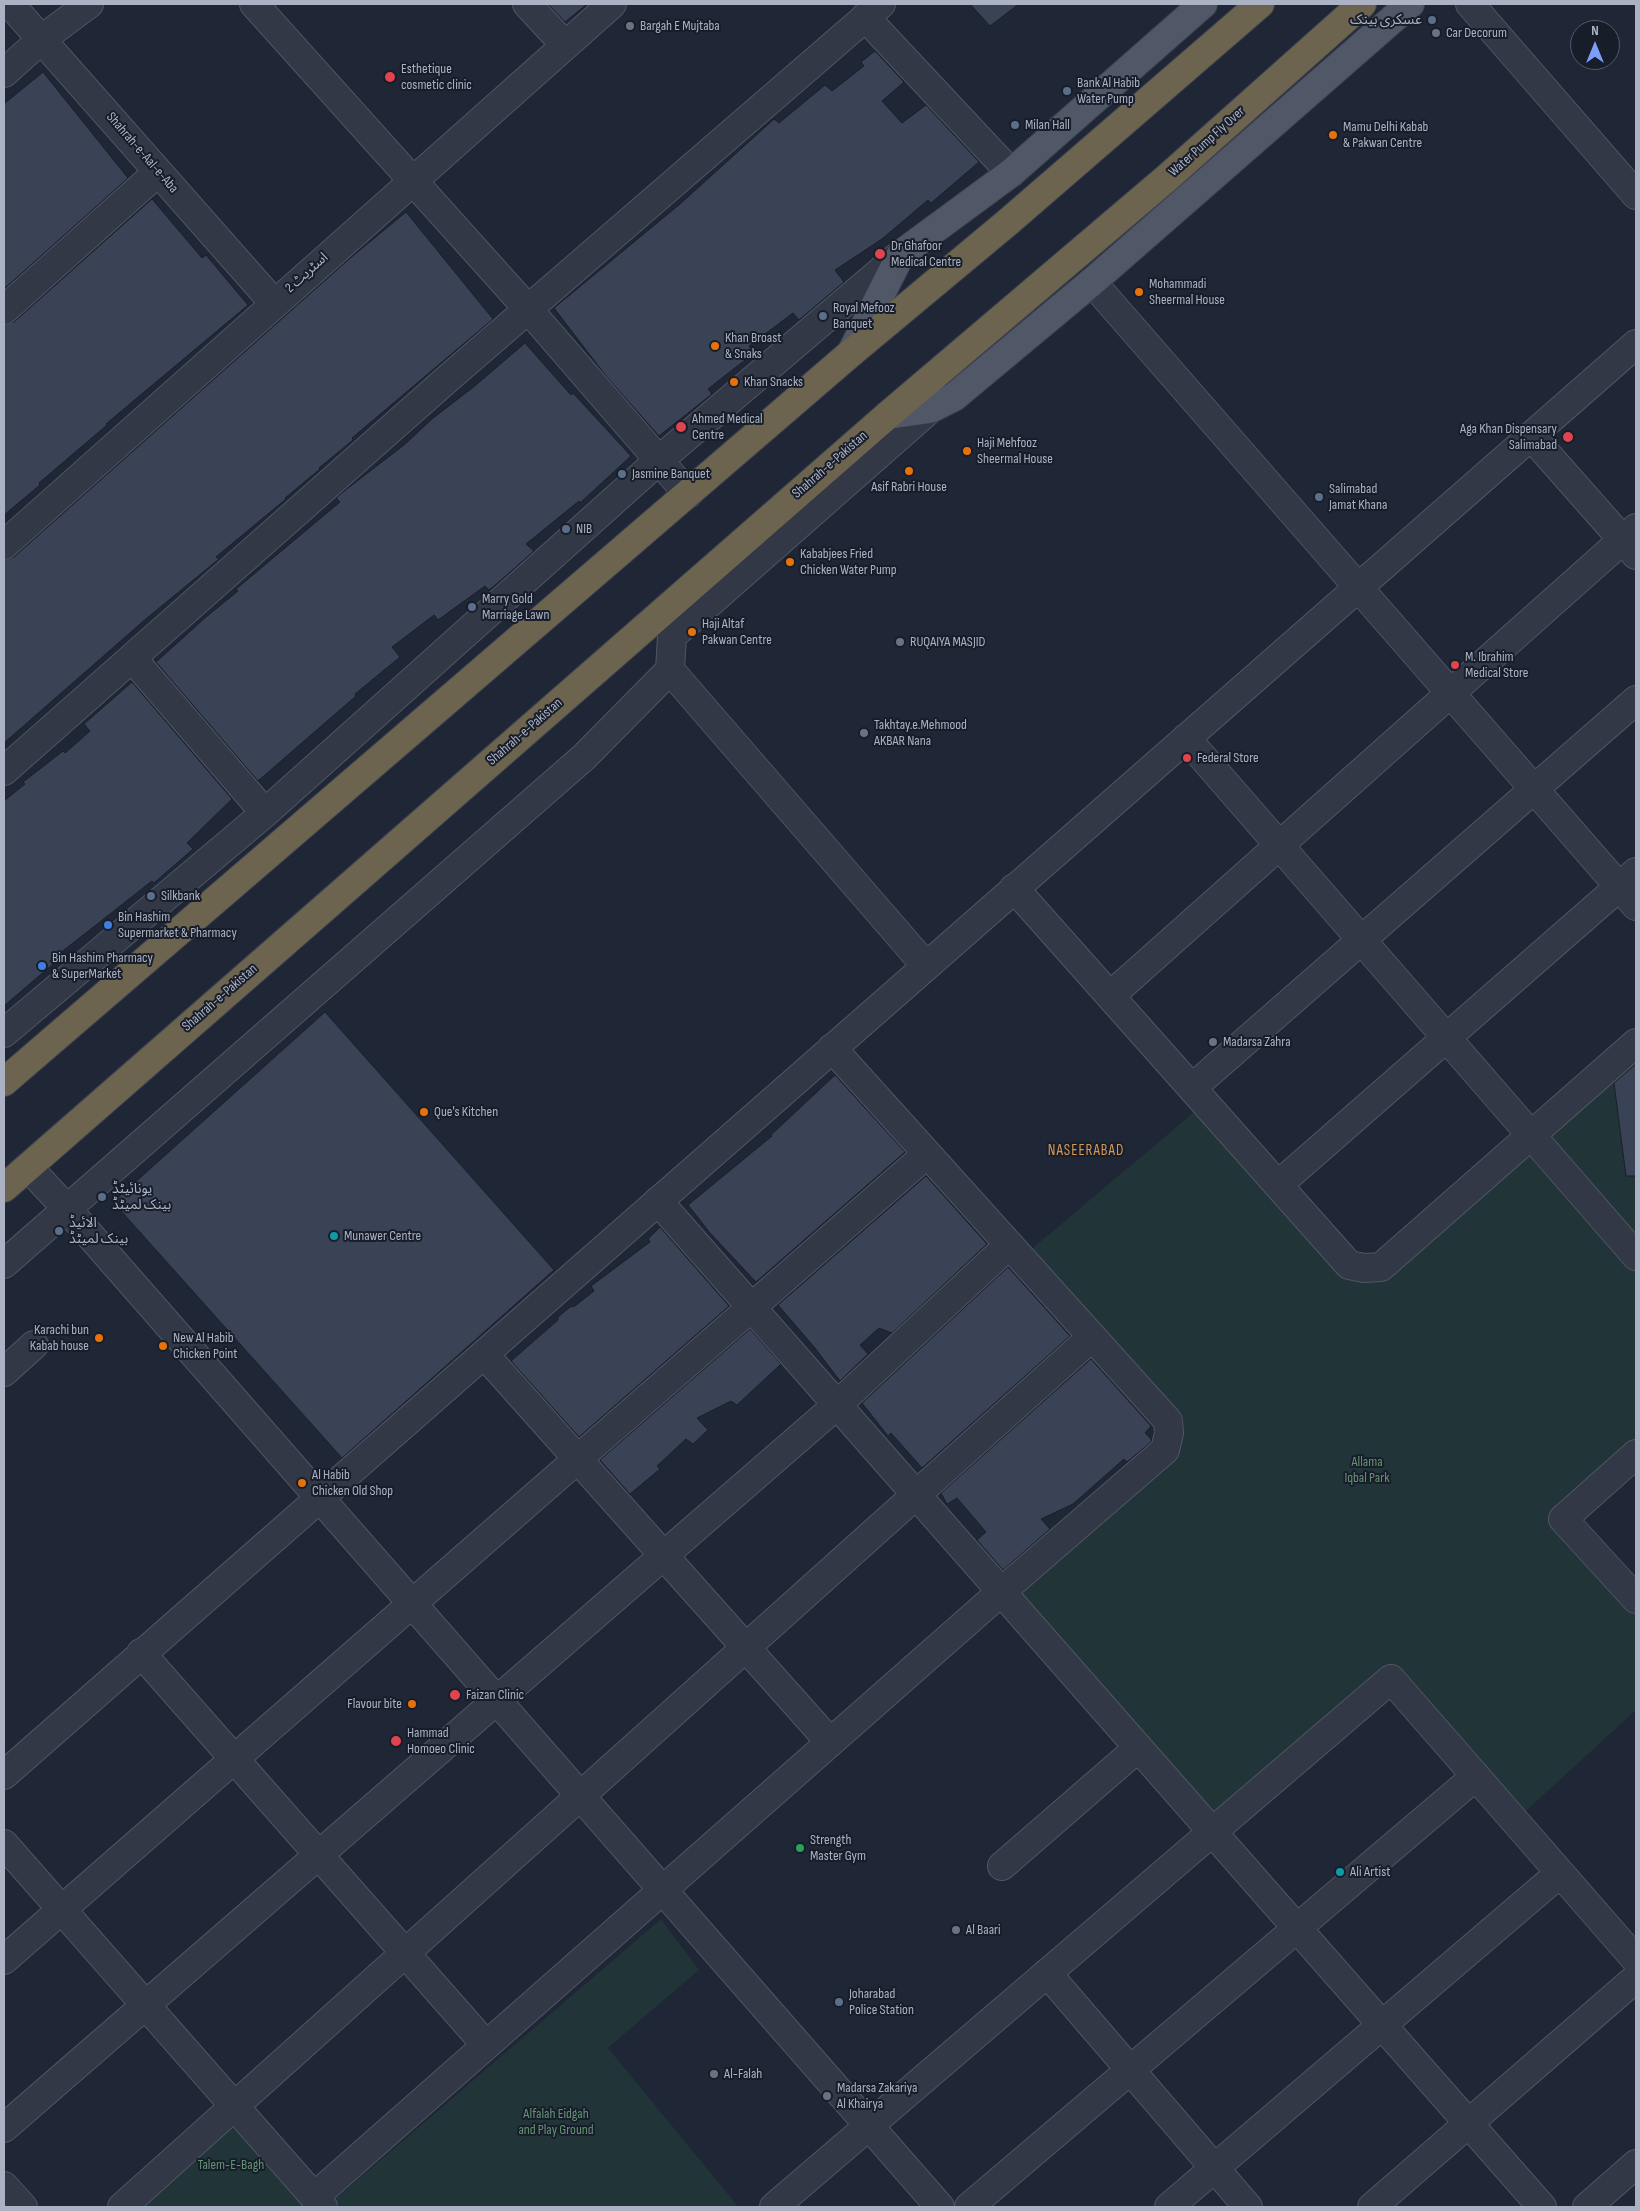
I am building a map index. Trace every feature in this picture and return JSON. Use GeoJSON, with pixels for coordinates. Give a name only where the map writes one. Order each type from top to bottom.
{"type":"FeatureCollection","features":[{"type":"Feature","properties":{"kind":"highway"},"geometry":{"type":"LineString","coordinates":[[4,1082],[851,353],[1008,222],[1260,4]]}},
{"type":"Feature","properties":{"kind":"highway","name":"Water Pump Fly Over"},"geometry":{"type":"LineString","coordinates":[[1049,278],[1168,177],[1362,4]]}},
{"type":"Feature","properties":{"kind":"highway","name":"Shahrah-e-Pakistan"},"geometry":{"type":"LineString","coordinates":[[4,1188],[888,415],[1049,278]]}},
{"type":"Feature","properties":{"kind":"main road"},"geometry":{"type":"LineString","coordinates":[[851,353],[901,254],[1011,173],[1203,4]]}},
{"type":"Feature","properties":{"kind":"main road"},"geometry":{"type":"LineString","coordinates":[[888,415],[930,409],[954,397],[1092,282],[1410,4]]}},
{"type":"Feature","properties":{"kind":"street","name":"Shahrah-e-Aal-e-Aba"},"geometry":{"type":"LineString","coordinates":[[10,4],[274,303]]}},
{"type":"Feature","properties":{"kind":"street"},"geometry":{"type":"LineString","coordinates":[[4,73],[42,39],[89,4]]}},
{"type":"Feature","properties":{"kind":"street"},"geometry":{"type":"LineString","coordinates":[[254,4],[528,310],[688,494]]}},
{"type":"Feature","properties":{"kind":"street"},"geometry":{"type":"LineString","coordinates":[[527,4],[565,45]]}},
{"type":"Feature","properties":{"kind":"street","name":"اسٹریٹ 2"},"geometry":{"type":"LineString","coordinates":[[4,545],[612,4]]}},
{"type":"Feature","properties":{"kind":"street"},"geometry":{"type":"LineString","coordinates":[[1470,4],[1636,195]]}},
{"type":"Feature","properties":{"kind":"street"},"geometry":{"type":"LineString","coordinates":[[4,772],[528,310],[873,11],[1011,173]]}},
{"type":"Feature","properties":{"kind":"street"},"geometry":{"type":"LineString","coordinates":[[4,310],[158,172]]}},
{"type":"Feature","properties":{"kind":"street"},"geometry":{"type":"LineString","coordinates":[[4,1033],[265,813],[658,461],[901,254]]}},
{"type":"Feature","properties":{"kind":"street"},"geometry":{"type":"LineString","coordinates":[[1092,282],[1535,789],[1631,888],[1446,1038],[1278,1185]]}},
{"type":"Feature","properties":{"kind":"street"},"geometry":{"type":"LineString","coordinates":[[4,1775],[1636,344]]}},
{"type":"Feature","properties":{"kind":"street"},"geometry":{"type":"LineString","coordinates":[[4,1264],[584,757],[670,670],[672,636],[930,409]]}},
{"type":"Feature","properties":{"kind":"street"},"geometry":{"type":"LineString","coordinates":[[1110,996],[1451,693],[1632,541],[1531,436]]}},
{"type":"Feature","properties":{"kind":"street"},"geometry":{"type":"LineString","coordinates":[[132,658],[265,813]]}},
{"type":"Feature","properties":{"kind":"street"},"geometry":{"type":"LineString","coordinates":[[670,670],[926,966]]}},
{"type":"Feature","properties":{"kind":"street"},"geometry":{"type":"LineString","coordinates":[[1192,1088],[1636,700]]}},
{"type":"Feature","properties":{"kind":"street"},"geometry":{"type":"LineString","coordinates":[[1186,738],[1636,1256]]}},
{"type":"Feature","properties":{"kind":"street"},"geometry":{"type":"LineString","coordinates":[[1014,888],[1349,1265],[1364,1268],[1381,1267],[1636,1043]]}},
{"type":"Feature","properties":{"kind":"street"},"geometry":{"type":"LineString","coordinates":[[4,1844],[318,2202],[486,2045],[1165,1450],[1169,1433],[1168,1421],[832,1048]]}},
{"type":"Feature","properties":{"kind":"street"},"geometry":{"type":"LineString","coordinates":[[4,1960],[927,1154]]}},
{"type":"Feature","properties":{"kind":"street"},"geometry":{"type":"LineString","coordinates":[[28,1167],[67,1208],[940,2207]]}},
{"type":"Feature","properties":{"kind":"street"},"geometry":{"type":"LineString","coordinates":[[658,1201],[1542,2207]]}},
{"type":"Feature","properties":{"kind":"street"},"geometry":{"type":"LineString","coordinates":[[4,2128],[837,1404],[1009,1245]]}},
{"type":"Feature","properties":{"kind":"street"},"geometry":{"type":"LineString","coordinates":[[122,2207],[1092,1337]]}},
{"type":"Feature","properties":{"kind":"street"},"geometry":{"type":"LineString","coordinates":[[4,1372],[34,1345]]}},
{"type":"Feature","properties":{"kind":"street"},"geometry":{"type":"LineString","coordinates":[[484,1354],[830,1742]]}},
{"type":"Feature","properties":{"kind":"street"},"geometry":{"type":"LineString","coordinates":[[1636,1454],[1563,1519],[1636,1599]]}},
{"type":"Feature","properties":{"kind":"street"},"geometry":{"type":"LineString","coordinates":[[141,1654],[486,2045]]}},
{"type":"Feature","properties":{"kind":"street"},"geometry":{"type":"LineString","coordinates":[[774,2207],[1391,1679],[1636,1960]]}},
{"type":"Feature","properties":{"kind":"street"},"geometry":{"type":"LineString","coordinates":[[1002,1866],[1138,1748]]}},
{"type":"Feature","properties":{"kind":"street"},"geometry":{"type":"LineString","coordinates":[[969,2207],[1476,1776]]}},
{"type":"Feature","properties":{"kind":"street"},"geometry":{"type":"LineString","coordinates":[[1169,2207],[1560,1873]]}},
{"type":"Feature","properties":{"kind":"street"},"geometry":{"type":"LineString","coordinates":[[1048,1974],[1248,2207]]}},
{"type":"Feature","properties":{"kind":"street"},"geometry":{"type":"LineString","coordinates":[[1372,2207],[1636,1978]]}},
{"type":"Feature","properties":{"kind":"street"},"geometry":{"type":"LineString","coordinates":[[1587,2207],[1636,2164]]}},
{"type":"Feature","properties":{"kind":"street"},"geometry":{"type":"LineString","coordinates":[[4,2186],[22,2207]]}},
{"type":"Feature","properties":{"kind":"green space","name":"Allama Iqbal Park"},"geometry":{"type":"Polygon","coordinates":[[[1636,1046],[1636,1454],[1563,1519],[1636,1599],[1636,1710],[1515,1821],[1391,1679],[1212,1832],[1001,1592],[1169,1433],[1021,1258],[1205,1103],[1364,1268],[1636,1046]]]}},
{"type":"Feature","properties":{"kind":"green space","name":"Alfalah Eidgah and Play Ground"},"geometry":{"type":"Polygon","coordinates":[[[661,1919],[699,1970],[608,2048],[737,2205],[735,2207],[340,2207],[334,2200],[661,1919]]]}},
{"type":"Feature","properties":{"kind":"green space","name":"Talem-E-Bagh"},"geometry":{"type":"Polygon","coordinates":[[[234,2106],[323,2207],[122,2207],[234,2106]]]}},
{"type":"Feature","properties":{"kind":"building"},"geometry":{"type":"Polygon","coordinates":[[[548,4],[587,4],[565,22],[548,4]]]}},
{"type":"Feature","properties":{"kind":"building"},"geometry":{"type":"Polygon","coordinates":[[[970,4],[1019,4],[990,26],[970,4]]]}},
{"type":"Feature","properties":{"kind":"building"},"geometry":{"type":"Polygon","coordinates":[[[875,51],[904,82],[882,101],[902,123],[926,105],[979,162],[931,203],[928,200],[882,239],[835,270],[844,282],[799,320],[793,313],[749,346],[754,353],[708,389],[712,394],[659,436],[606,376],[554,308],[680,204],[774,119],[779,123],[825,85],[832,91],[864,66],[861,62],[875,51]]]}},
{"type":"Feature","properties":{"kind":"building"},"geometry":{"type":"Polygon","coordinates":[[[43,72],[128,178],[4,289],[4,104],[43,72]]]}},
{"type":"Feature","properties":{"kind":"building"},"geometry":{"type":"Polygon","coordinates":[[[152,199],[202,258],[206,255],[248,305],[106,424],[39,483],[40,485],[4,515],[4,325],[14,322],[152,199]]]}},
{"type":"Feature","properties":{"kind":"building"},"geometry":{"type":"Polygon","coordinates":[[[406,212],[493,319],[352,438],[353,440],[286,499],[216,557],[219,559],[147,618],[4,743],[4,560],[14,557],[348,260],[406,212]]]}},
{"type":"Feature","properties":{"kind":"building"},"geometry":{"type":"Polygon","coordinates":[[[525,343],[571,395],[573,393],[631,456],[580,503],[579,501],[526,544],[534,551],[489,590],[485,586],[438,620],[434,615],[392,647],[400,657],[355,694],[356,696],[258,781],[156,662],[238,591],[236,589],[340,502],[336,498],[404,445],[432,419],[476,385],[525,343]]]}},
{"type":"Feature","properties":{"kind":"building"},"geometry":{"type":"Polygon","coordinates":[[[132,682],[232,799],[187,843],[193,849],[154,883],[152,881],[50,961],[53,964],[4,1006],[4,801],[25,784],[23,782],[63,751],[65,753],[90,731],[84,724],[132,682]]]}},
{"type":"Feature","properties":{"kind":"building","name":"Munawer Centre"},"geometry":{"type":"Polygon","coordinates":[[[325,1012],[554,1270],[342,1458],[113,1202],[325,1012]]]}},
{"type":"Feature","properties":{"kind":"building"},"geometry":{"type":"Polygon","coordinates":[[[1636,1064],[1636,1176],[1626,1176],[1614,1083],[1636,1064]]]}},
{"type":"Feature","properties":{"kind":"building"},"geometry":{"type":"Polygon","coordinates":[[[835,1075],[905,1152],[756,1282],[710,1233],[688,1205],[772,1136],[835,1075]]]}},
{"type":"Feature","properties":{"kind":"building"},"geometry":{"type":"Polygon","coordinates":[[[926,1176],[987,1244],[892,1333],[879,1328],[860,1345],[868,1354],[840,1381],[778,1305],[926,1176]]]}},
{"type":"Feature","properties":{"kind":"building"},"geometry":{"type":"Polygon","coordinates":[[[660,1227],[729,1306],[579,1437],[511,1361],[558,1320],[558,1317],[594,1291],[591,1286],[650,1242],[648,1239],[660,1227]]]}},
{"type":"Feature","properties":{"kind":"building"},"geometry":{"type":"Polygon","coordinates":[[[1008,1267],[1070,1336],[922,1468],[891,1433],[888,1436],[862,1403],[1008,1267]]]}},
{"type":"Feature","properties":{"kind":"building"},"geometry":{"type":"Polygon","coordinates":[[[750,1329],[781,1364],[737,1405],[731,1401],[697,1418],[708,1430],[693,1444],[686,1439],[657,1466],[660,1469],[630,1494],[600,1460],[750,1329]]]}},
{"type":"Feature","properties":{"kind":"building"},"geometry":{"type":"Polygon","coordinates":[[[1091,1359],[1151,1426],[1145,1433],[1151,1439],[1151,1442],[1127,1462],[1124,1459],[1073,1504],[1041,1519],[1050,1529],[1003,1570],[977,1540],[986,1532],[957,1498],[947,1504],[941,1493],[1091,1359]]]}},
{"type":"Feature","properties":{"kind":"place","name":"عسکری بینک"},"geometry":{"type":"Point","coordinates":[1432,20]}},
{"type":"Feature","properties":{"kind":"place","name":"Bargah E Mujtaba"},"geometry":{"type":"Point","coordinates":[630,26]}},
{"type":"Feature","properties":{"kind":"place","name":"Car Decorum"},"geometry":{"type":"Point","coordinates":[1436,33]}},
{"type":"Feature","properties":{"kind":"place","name":"Esthetique cosmetic clinic"},"geometry":{"type":"Point","coordinates":[390,77]}},
{"type":"Feature","properties":{"kind":"place","name":"Bank Al Habib Water Pump"},"geometry":{"type":"Point","coordinates":[1067,91]}},
{"type":"Feature","properties":{"kind":"place","name":"Milan Hall"},"geometry":{"type":"Point","coordinates":[1015,125]}},
{"type":"Feature","properties":{"kind":"place","name":"Mamu Delhi Kabab & Pakwan Centre"},"geometry":{"type":"Point","coordinates":[1333,135]}},
{"type":"Feature","properties":{"kind":"place","name":"Dr Ghafoor Medical Centre"},"geometry":{"type":"Point","coordinates":[880,254]}},
{"type":"Feature","properties":{"kind":"place","name":"Mohammadi Sheermal House"},"geometry":{"type":"Point","coordinates":[1139,292]}},
{"type":"Feature","properties":{"kind":"place","name":"Royal Mefooz Banquet"},"geometry":{"type":"Point","coordinates":[823,316]}},
{"type":"Feature","properties":{"kind":"place","name":"Khan Broast & Snaks"},"geometry":{"type":"Point","coordinates":[715,346]}},
{"type":"Feature","properties":{"kind":"place","name":"Khan Snacks"},"geometry":{"type":"Point","coordinates":[734,382]}},
{"type":"Feature","properties":{"kind":"place","name":"Ahmed Medical Centre"},"geometry":{"type":"Point","coordinates":[681,427]}},
{"type":"Feature","properties":{"kind":"place","name":"Aga Khan Dispensary Salimabad"},"geometry":{"type":"Point","coordinates":[1568,437]}},
{"type":"Feature","properties":{"kind":"place","name":"Haji Mehfooz Sheermal House"},"geometry":{"type":"Point","coordinates":[967,451]}},
{"type":"Feature","properties":{"kind":"place","name":"Asif Rabri House"},"geometry":{"type":"Point","coordinates":[909,471]}},
{"type":"Feature","properties":{"kind":"place","name":"Jasmine Banquet"},"geometry":{"type":"Point","coordinates":[622,474]}},
{"type":"Feature","properties":{"kind":"place","name":"Salimabad Jamat Khana"},"geometry":{"type":"Point","coordinates":[1319,497]}},
{"type":"Feature","properties":{"kind":"place","name":"NIB"},"geometry":{"type":"Point","coordinates":[566,529]}},
{"type":"Feature","properties":{"kind":"place","name":"Kababjees Fried Chicken Water Pump"},"geometry":{"type":"Point","coordinates":[790,562]}},
{"type":"Feature","properties":{"kind":"place","name":"Marry Gold Marriage Lawn"},"geometry":{"type":"Point","coordinates":[472,607]}},
{"type":"Feature","properties":{"kind":"place","name":"Haji Altaf Pakwan Centre"},"geometry":{"type":"Point","coordinates":[692,632]}},
{"type":"Feature","properties":{"kind":"place","name":"RUQAIYA MASJID"},"geometry":{"type":"Point","coordinates":[900,642]}},
{"type":"Feature","properties":{"kind":"place","name":"M. Ibrahim Medical Store"},"geometry":{"type":"Point","coordinates":[1455,665]}},
{"type":"Feature","properties":{"kind":"place","name":"Takhtay.e.Mehmood AKBAR Nana"},"geometry":{"type":"Point","coordinates":[864,733]}},
{"type":"Feature","properties":{"kind":"place","name":"Federal Store"},"geometry":{"type":"Point","coordinates":[1187,758]}},
{"type":"Feature","properties":{"kind":"place","name":"Silkbank"},"geometry":{"type":"Point","coordinates":[151,896]}},
{"type":"Feature","properties":{"kind":"place","name":"Bin Hashim Supermarket & Pharmacy"},"geometry":{"type":"Point","coordinates":[108,925]}},
{"type":"Feature","properties":{"kind":"place","name":"Bin Hashim Pharmacy & SuperMarket"},"geometry":{"type":"Point","coordinates":[42,966]}},
{"type":"Feature","properties":{"kind":"place","name":"Madarsa Zahra"},"geometry":{"type":"Point","coordinates":[1213,1042]}},
{"type":"Feature","properties":{"kind":"place","name":"Que's Kitchen"},"geometry":{"type":"Point","coordinates":[424,1112]}},
{"type":"Feature","properties":{"kind":"place","name":"یونائیٹڈ بینک لمیٹڈ"},"geometry":{"type":"Point","coordinates":[102,1197]}},
{"type":"Feature","properties":{"kind":"place","name":"الائیڈ بینک لمیٹڈ"},"geometry":{"type":"Point","coordinates":[59,1231]}},
{"type":"Feature","properties":{"kind":"place","name":"Munawer Centre"},"geometry":{"type":"Point","coordinates":[334,1236]}},
{"type":"Feature","properties":{"kind":"place","name":"Karachi bun Kabab house"},"geometry":{"type":"Point","coordinates":[99,1338]}},
{"type":"Feature","properties":{"kind":"place","name":"New Al Habib Chicken Point"},"geometry":{"type":"Point","coordinates":[163,1346]}},
{"type":"Feature","properties":{"kind":"place","name":"Al Habib Chicken Old Shop"},"geometry":{"type":"Point","coordinates":[302,1483]}},
{"type":"Feature","properties":{"kind":"place","name":"Faizan Clinic"},"geometry":{"type":"Point","coordinates":[455,1695]}},
{"type":"Feature","properties":{"kind":"place","name":"Flavour bite"},"geometry":{"type":"Point","coordinates":[412,1704]}},
{"type":"Feature","properties":{"kind":"place","name":"Hammad Homoeo Clinic"},"geometry":{"type":"Point","coordinates":[396,1741]}},
{"type":"Feature","properties":{"kind":"place","name":"Strength Master Gym"},"geometry":{"type":"Point","coordinates":[800,1848]}},
{"type":"Feature","properties":{"kind":"place","name":"Ali Artist"},"geometry":{"type":"Point","coordinates":[1340,1872]}},
{"type":"Feature","properties":{"kind":"place","name":"Al Baari"},"geometry":{"type":"Point","coordinates":[956,1930]}},
{"type":"Feature","properties":{"kind":"place","name":"Joharabad Police Station"},"geometry":{"type":"Point","coordinates":[839,2002]}},
{"type":"Feature","properties":{"kind":"place","name":"Al-Falah"},"geometry":{"type":"Point","coordinates":[714,2074]}},
{"type":"Feature","properties":{"kind":"place","name":"Madarsa Zakariya Al Khairya"},"geometry":{"type":"Point","coordinates":[827,2096]}},
{"type":"Feature","properties":{"kind":"district","name":"NASEERABAD"},"geometry":{"type":"Point","coordinates":[1086,1151]}}]}
